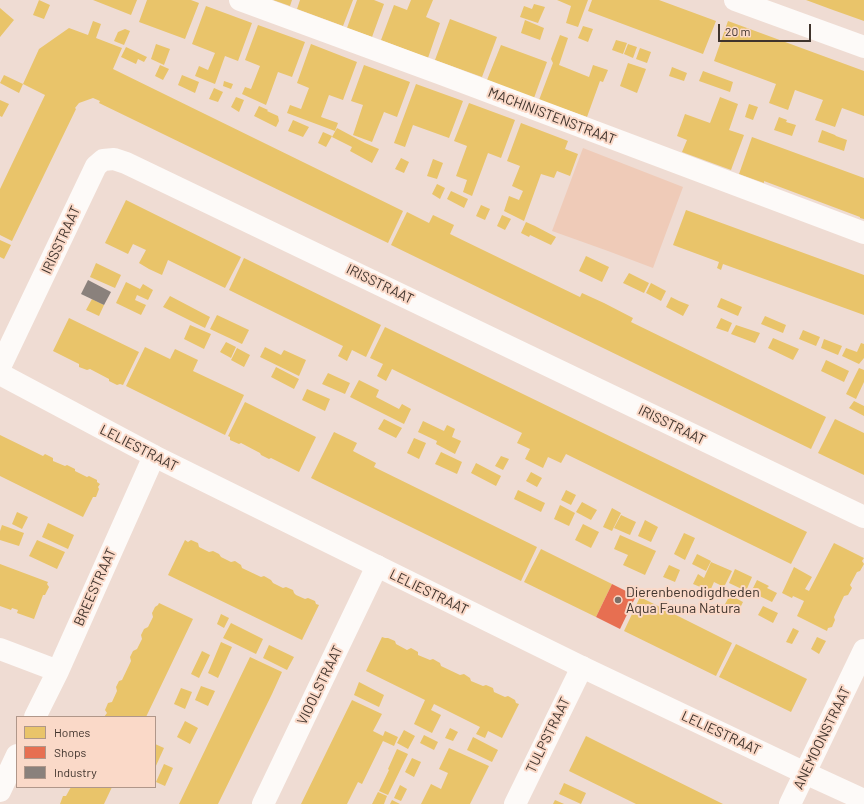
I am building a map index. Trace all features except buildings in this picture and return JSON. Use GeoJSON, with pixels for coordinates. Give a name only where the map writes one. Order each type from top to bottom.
{"type":"FeatureCollection","features":[{"type":"Feature","properties":{"kind":"street","name":"MACHINISTENSTRAAT"},"geometry":{"type":"LineString","coordinates":[[240,0],[864,233]]}},
{"type":"Feature","properties":{"kind":"street"},"geometry":{"type":"LineString","coordinates":[[735,0],[864,47]]}},
{"type":"Feature","properties":{"kind":"street","name":"IRISSTRAAT"},"geometry":{"type":"LineString","coordinates":[[0,367],[96,166],[103,160],[114,159],[126,162],[864,517]]}},
{"type":"Feature","properties":{"kind":"street","name":"LELIESTRAAT"},"geometry":{"type":"LineString","coordinates":[[0,374],[154,456],[376,566],[582,667],[864,800]]}},
{"type":"Feature","properties":{"kind":"street","name":"BREESTRAAT"},"geometry":{"type":"LineString","coordinates":[[36,716],[58,671],[154,456]]}},
{"type":"Feature","properties":{"kind":"street","name":"VIOOLSTRAAT"},"geometry":{"type":"LineString","coordinates":[[263,804],[376,566]]}},
{"type":"Feature","properties":{"kind":"street"},"geometry":{"type":"LineString","coordinates":[[0,649],[58,671]]}},
{"type":"Feature","properties":{"kind":"street","name":"ANEMOONSTRAAT"},"geometry":{"type":"LineString","coordinates":[[790,804],[864,650]]}},
{"type":"Feature","properties":{"kind":"street","name":"TULPSTRAAT"},"geometry":{"type":"LineString","coordinates":[[515,804],[582,667]]}},
{"type":"Feature","properties":{"kind":"street"},"geometry":{"type":"LineString","coordinates":[[0,791],[16,757]]}},
{"type":"Feature","properties":{"kind":"shaded area"},"geometry":{"type":"Polygon","coordinates":[[[583,148],[683,187],[653,268],[552,231],[583,148]]]}},
{"type":"Feature","properties":{"kind":"place","name":"Dierenbenodigdheden Aqua Fauna Natura"},"geometry":{"type":"Point","coordinates":[618,600]}}]}
